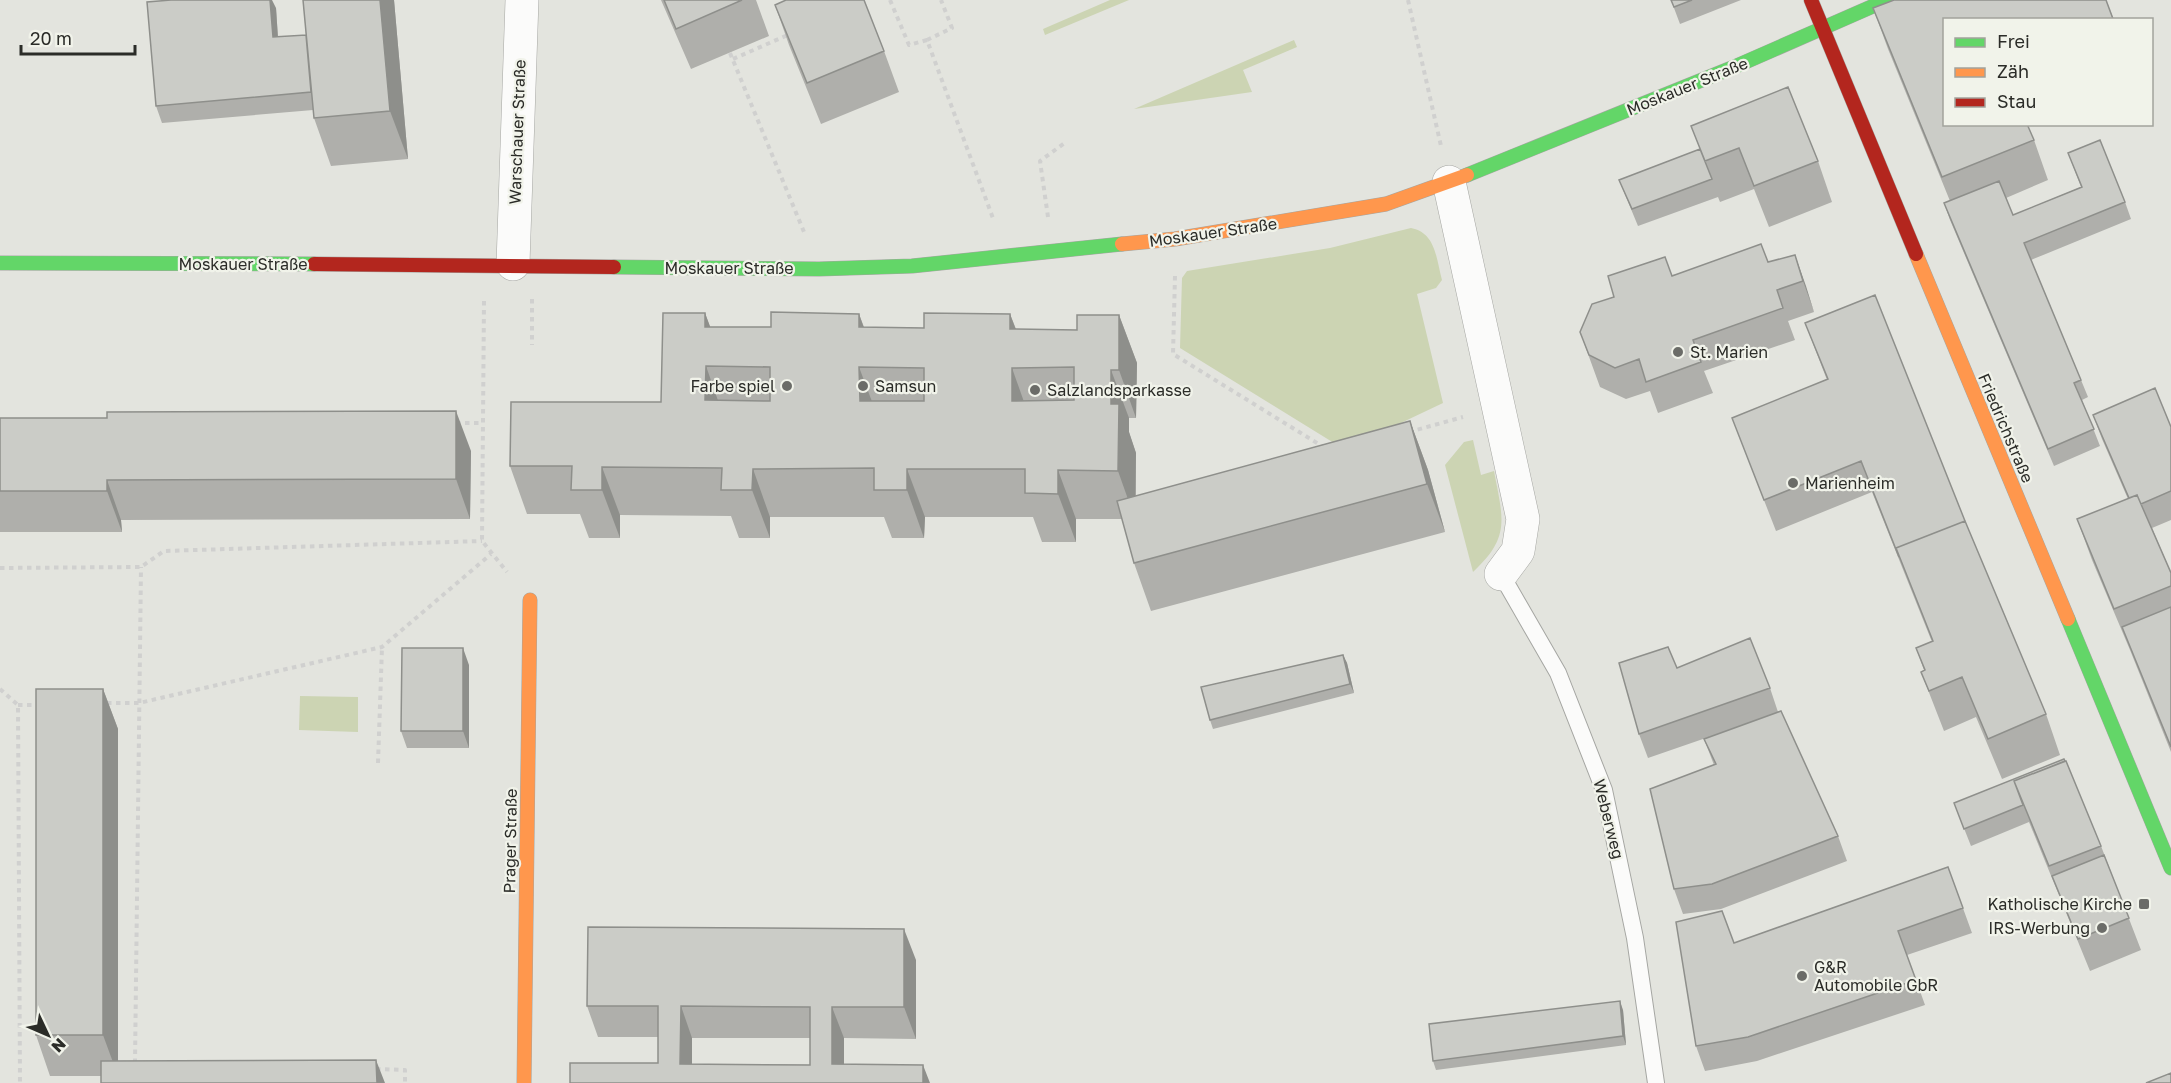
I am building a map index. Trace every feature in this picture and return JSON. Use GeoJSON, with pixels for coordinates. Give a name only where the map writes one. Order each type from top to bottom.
{"type":"FeatureCollection","features":[{"type":"Feature","properties":{"kind":"street","name":"Warschauer Straße"},"geometry":{"type":"LineString","coordinates":[[509,265],[522,0]]}},
{"type":"Feature","properties":{"kind":"street","name":"Friedrichstraße"},"geometry":{"type":"LineString","coordinates":[[1811,0],[2171,868]]}},
{"type":"Feature","properties":{"kind":"street","name":"Moskauer Straße"},"geometry":{"type":"LineString","coordinates":[[0,263],[819,268],[912,266],[1175,239],[1386,204],[1449,182],[1734,68],[1887,0]]}},
{"type":"Feature","properties":{"kind":"street"},"geometry":{"type":"LineString","coordinates":[[1449,182],[1523,519],[1518,551],[1501,574]]}},
{"type":"Feature","properties":{"kind":"street","name":"Prager Straße"},"geometry":{"type":"LineString","coordinates":[[524,1083],[530,600]]}},
{"type":"Feature","properties":{"kind":"lane","name":"Weberweg"},"geometry":{"type":"LineString","coordinates":[[1501,574],[1558,673],[1605,790],[1635,938],[1656,1083]]}},
{"type":"Feature","properties":{"kind":"path"},"geometry":{"type":"LineString","coordinates":[[890,0],[909,45],[927,40],[952,28],[941,0]]}},
{"type":"Feature","properties":{"kind":"path"},"geometry":{"type":"LineString","coordinates":[[1408,0],[1449,182]]}},
{"type":"Feature","properties":{"kind":"path"},"geometry":{"type":"LineString","coordinates":[[733,59],[799,30]]}},
{"type":"Feature","properties":{"kind":"path"},"geometry":{"type":"LineString","coordinates":[[927,40],[1007,257]]}},
{"type":"Feature","properties":{"kind":"path"},"geometry":{"type":"LineString","coordinates":[[730,53],[819,268]]}},
{"type":"Feature","properties":{"kind":"path"},"geometry":{"type":"LineString","coordinates":[[1054,252],[1040,161],[1066,142]]}},
{"type":"Feature","properties":{"kind":"path"},"geometry":{"type":"LineString","coordinates":[[1175,239],[1173,354],[1333,453]]}},
{"type":"Feature","properties":{"kind":"path"},"geometry":{"type":"LineString","coordinates":[[509,265],[532,345]]}},
{"type":"Feature","properties":{"kind":"path"},"geometry":{"type":"LineString","coordinates":[[509,265],[482,423],[482,541],[530,600]]}},
{"type":"Feature","properties":{"kind":"path"},"geometry":{"type":"LineString","coordinates":[[1399,435],[1498,408]]}},
{"type":"Feature","properties":{"kind":"path"},"geometry":{"type":"LineString","coordinates":[[447,423],[482,423]]}},
{"type":"Feature","properties":{"kind":"path"},"geometry":{"type":"LineString","coordinates":[[0,568],[141,567],[164,551],[482,541]]}},
{"type":"Feature","properties":{"kind":"path"},"geometry":{"type":"LineString","coordinates":[[95,704],[139,703],[382,647],[491,554]]}},
{"type":"Feature","properties":{"kind":"path"},"geometry":{"type":"LineString","coordinates":[[135,1070],[141,567]]}},
{"type":"Feature","properties":{"kind":"path"},"geometry":{"type":"LineString","coordinates":[[378,763],[382,647]]}},
{"type":"Feature","properties":{"kind":"path"},"geometry":{"type":"LineString","coordinates":[[0,689],[18,705],[40,705]]}},
{"type":"Feature","properties":{"kind":"path"},"geometry":{"type":"LineString","coordinates":[[18,705],[20,1083]]}},
{"type":"Feature","properties":{"kind":"path"},"geometry":{"type":"LineString","coordinates":[[366,1069],[405,1070],[405,1083]]}},
{"type":"Feature","properties":{"kind":"green space"},"geometry":{"type":"Polygon","coordinates":[[[1110,0],[1129,0],[1045,35],[1043,29],[1110,0]]]}},
{"type":"Feature","properties":{"kind":"green space"},"geometry":{"type":"Polygon","coordinates":[[[1294,40],[1297,47],[1243,70],[1252,92],[1134,109],[1294,40]]]}},
{"type":"Feature","properties":{"kind":"green space"},"geometry":{"type":"Polygon","coordinates":[[[1411,228],[1426,235],[1430,241],[1442,280],[1436,288],[1417,294],[1443,403],[1384,431],[1334,443],[1180,348],[1182,278],[1187,271],[1330,248],[1411,228]]]}},
{"type":"Feature","properties":{"kind":"green space"},"geometry":{"type":"Polygon","coordinates":[[[1473,440],[1481,475],[1494,471],[1500,502],[1501,526],[1494,548],[1473,572],[1445,465],[1464,442],[1473,440]]]}},
{"type":"Feature","properties":{"kind":"green space"},"geometry":{"type":"Polygon","coordinates":[[[300,696],[358,697],[358,732],[299,730],[300,696]]]}},
{"type":"Feature","properties":{"kind":"building"},"geometry":{"type":"Polygon","coordinates":[[[270,0],[273,37],[306,35],[311,92],[156,106],[147,2],[270,0]]]}},
{"type":"Feature","properties":{"kind":"building"},"geometry":{"type":"Polygon","coordinates":[[[303,0],[380,0],[390,111],[314,118],[303,0]]]}},
{"type":"Feature","properties":{"kind":"building"},"geometry":{"type":"Polygon","coordinates":[[[664,0],[742,0],[676,29],[664,0]]]}},
{"type":"Feature","properties":{"kind":"building"},"geometry":{"type":"Polygon","coordinates":[[[786,0],[864,0],[884,51],[807,83],[775,5],[786,0]]]}},
{"type":"Feature","properties":{"kind":"building"},"geometry":{"type":"Polygon","coordinates":[[[1671,0],[1692,0],[1674,7],[1671,0]]]}},
{"type":"Feature","properties":{"kind":"building"},"geometry":{"type":"Polygon","coordinates":[[[1894,0],[2106,0],[2113,18],[1943,18],[1943,126],[2028,126],[2034,140],[1942,177],[1873,8],[1894,0]]]}},
{"type":"Feature","properties":{"kind":"building"},"geometry":{"type":"Polygon","coordinates":[[[1788,87],[1818,161],[1754,186],[1739,148],[1705,161],[1691,126],[1788,87]]]}},
{"type":"Feature","properties":{"kind":"building"},"geometry":{"type":"Polygon","coordinates":[[[2100,140],[2125,202],[2024,243],[2081,380],[2074,383],[2094,429],[2048,449],[1944,203],[1999,181],[2013,215],[2082,187],[2068,153],[2100,140]]]}},
{"type":"Feature","properties":{"kind":"building"},"geometry":{"type":"Polygon","coordinates":[[[1700,149],[1712,179],[1632,209],[1619,180],[1700,149]]]}},
{"type":"Feature","properties":{"kind":"building"},"geometry":{"type":"Polygon","coordinates":[[[1761,244],[1768,262],[1795,255],[1803,281],[1777,290],[1783,308],[1693,340],[1701,362],[1646,382],[1639,359],[1615,368],[1589,355],[1580,332],[1592,304],[1614,297],[1608,276],[1665,257],[1672,276],[1761,244]]]}},
{"type":"Feature","properties":{"kind":"building","name":"Marienheim"},"geometry":{"type":"Polygon","coordinates":[[[1875,295],[1965,521],[1896,548],[1899,557],[1861,461],[1764,500],[1732,418],[1828,379],[1805,323],[1875,295]]]}},
{"type":"Feature","properties":{"kind":"building"},"geometry":{"type":"Polygon","coordinates":[[[771,312],[859,314],[859,327],[924,328],[924,313],[1010,314],[1010,329],[1077,330],[1077,315],[1119,315],[1119,370],[1111,370],[1111,404],[1119,404],[1118,471],[1058,470],[1058,494],[1025,493],[1025,469],[907,469],[907,490],[874,490],[874,468],[753,469],[752,490],[721,490],[722,468],[602,467],[602,490],[571,490],[572,466],[510,466],[511,402],[661,402],[663,313],[705,313],[705,327],[771,327],[771,312]],[[706,366],[705,400],[770,401],[770,367],[706,366]],[[859,367],[860,401],[924,401],[924,368],[859,367]],[[1074,367],[1012,368],[1012,401],[1074,400],[1074,367]]]}},
{"type":"Feature","properties":{"kind":"building"},"geometry":{"type":"Polygon","coordinates":[[[2155,388],[2171,427],[2171,491],[2141,504],[2137,495],[2129,498],[2093,415],[2155,388]]]}},
{"type":"Feature","properties":{"kind":"building"},"geometry":{"type":"Polygon","coordinates":[[[456,411],[456,479],[107,480],[107,491],[0,491],[0,418],[107,418],[107,412],[456,411]]]}},
{"type":"Feature","properties":{"kind":"building"},"geometry":{"type":"Polygon","coordinates":[[[1410,421],[1427,484],[1134,563],[1117,501],[1410,421]]]}},
{"type":"Feature","properties":{"kind":"building"},"geometry":{"type":"Polygon","coordinates":[[[2137,495],[2171,573],[2171,586],[2114,609],[2077,519],[2137,495]]]}},
{"type":"Feature","properties":{"kind":"building"},"geometry":{"type":"Polygon","coordinates":[[[1965,521],[2046,714],[1988,739],[1962,677],[1929,691],[1921,672],[1925,670],[1916,648],[1933,641],[1896,548],[1965,521]]]}},
{"type":"Feature","properties":{"kind":"building"},"geometry":{"type":"Polygon","coordinates":[[[2171,607],[2171,747],[2122,627],[2171,607]]]}},
{"type":"Feature","properties":{"kind":"building"},"geometry":{"type":"Polygon","coordinates":[[[1750,638],[1770,688],[1639,734],[1619,663],[1668,647],[1677,668],[1750,638]]]}},
{"type":"Feature","properties":{"kind":"building"},"geometry":{"type":"Polygon","coordinates":[[[402,648],[463,648],[463,731],[401,731],[402,648]]]}},
{"type":"Feature","properties":{"kind":"building"},"geometry":{"type":"Polygon","coordinates":[[[1343,655],[1350,684],[1210,720],[1201,687],[1343,655]]]}},
{"type":"Feature","properties":{"kind":"building"},"geometry":{"type":"Polygon","coordinates":[[[36,689],[103,689],[103,1035],[36,1035],[36,689]]]}},
{"type":"Feature","properties":{"kind":"building"},"geometry":{"type":"Polygon","coordinates":[[[1781,711],[1838,836],[1712,884],[1674,889],[1650,789],[1716,764],[1704,739],[1781,711]]]}},
{"type":"Feature","properties":{"kind":"building"},"geometry":{"type":"Polygon","coordinates":[[[2064,759],[2065,761],[2014,781],[2023,805],[1964,829],[1954,803],[2064,759]]]}},
{"type":"Feature","properties":{"kind":"building"},"geometry":{"type":"Polygon","coordinates":[[[2066,761],[2101,846],[2049,866],[2014,781],[2066,761]]]}},
{"type":"Feature","properties":{"kind":"building"},"geometry":{"type":"Polygon","coordinates":[[[2104,855],[2129,918],[2078,939],[2052,876],[2104,855]]]}},
{"type":"Feature","properties":{"kind":"building","name":"G&R Automobile GbR"},"geometry":{"type":"Polygon","coordinates":[[[1948,867],[1963,908],[1898,931],[1916,980],[1748,1037],[1696,1046],[1676,922],[1722,911],[1734,943],[1948,867]]]}},
{"type":"Feature","properties":{"kind":"building"},"geometry":{"type":"Polygon","coordinates":[[[588,927],[904,929],[904,1007],[832,1007],[832,1064],[923,1065],[923,1083],[570,1083],[570,1063],[658,1063],[658,1006],[587,1006],[588,927]],[[681,1006],[680,1064],[810,1065],[810,1007],[681,1006]]]}},
{"type":"Feature","properties":{"kind":"building"},"geometry":{"type":"Polygon","coordinates":[[[1620,1001],[1623,1036],[1433,1061],[1429,1024],[1620,1001]]]}},
{"type":"Feature","properties":{"kind":"building"},"geometry":{"type":"Polygon","coordinates":[[[376,1060],[377,1083],[101,1083],[101,1061],[376,1060]]]}},
{"type":"Feature","properties":{"kind":"building"},"geometry":{"type":"Polygon","coordinates":[[[2171,1073],[2171,1083],[2146,1083],[2171,1073]]]}},
{"type":"Feature","properties":{"kind":"traffic: fast"},"geometry":{"type":"LineString","coordinates":[[1467,175],[1734,67],[1887,0]]}},
{"type":"Feature","properties":{"kind":"traffic: fast"},"geometry":{"type":"LineString","coordinates":[[614,267],[819,269],[912,266],[1122,244]]}},
{"type":"Feature","properties":{"kind":"traffic: fast"},"geometry":{"type":"LineString","coordinates":[[0,263],[314,264]]}},
{"type":"Feature","properties":{"kind":"traffic: fast"},"geometry":{"type":"LineString","coordinates":[[2068,619],[2171,868]]}},
{"type":"Feature","properties":{"kind":"traffic: slow"},"geometry":{"type":"LineString","coordinates":[[1122,244],[1175,239],[1386,204],[1467,175]]}},
{"type":"Feature","properties":{"kind":"traffic: slow"},"geometry":{"type":"LineString","coordinates":[[1916,254],[2068,619]]}},
{"type":"Feature","properties":{"kind":"traffic: slow"},"geometry":{"type":"LineString","coordinates":[[524,1083],[530,600]]}},
{"type":"Feature","properties":{"kind":"traffic: jam"},"geometry":{"type":"LineString","coordinates":[[1811,0],[1916,254]]}},
{"type":"Feature","properties":{"kind":"traffic: jam"},"geometry":{"type":"LineString","coordinates":[[314,264],[614,267]]}},
{"type":"Feature","properties":{"kind":"place","name":"St. Marien"},"geometry":{"type":"Point","coordinates":[1678,352]}},
{"type":"Feature","properties":{"kind":"place","name":"Farbe spiel"},"geometry":{"type":"Point","coordinates":[787,386]}},
{"type":"Feature","properties":{"kind":"place","name":"Samsun"},"geometry":{"type":"Point","coordinates":[863,386]}},
{"type":"Feature","properties":{"kind":"place","name":"Salzlandsparkasse"},"geometry":{"type":"Point","coordinates":[1035,390]}},
{"type":"Feature","properties":{"kind":"place","name":"Marienheim"},"geometry":{"type":"Point","coordinates":[1793,483]}},
{"type":"Feature","properties":{"kind":"place","name":"Katholische Kirche"},"geometry":{"type":"Point","coordinates":[2144,904]}},
{"type":"Feature","properties":{"kind":"place","name":"IRS-Werbung"},"geometry":{"type":"Point","coordinates":[2102,928]}},
{"type":"Feature","properties":{"kind":"place","name":"G&R Automobile GbR"},"geometry":{"type":"Point","coordinates":[1802,976]}}]}
